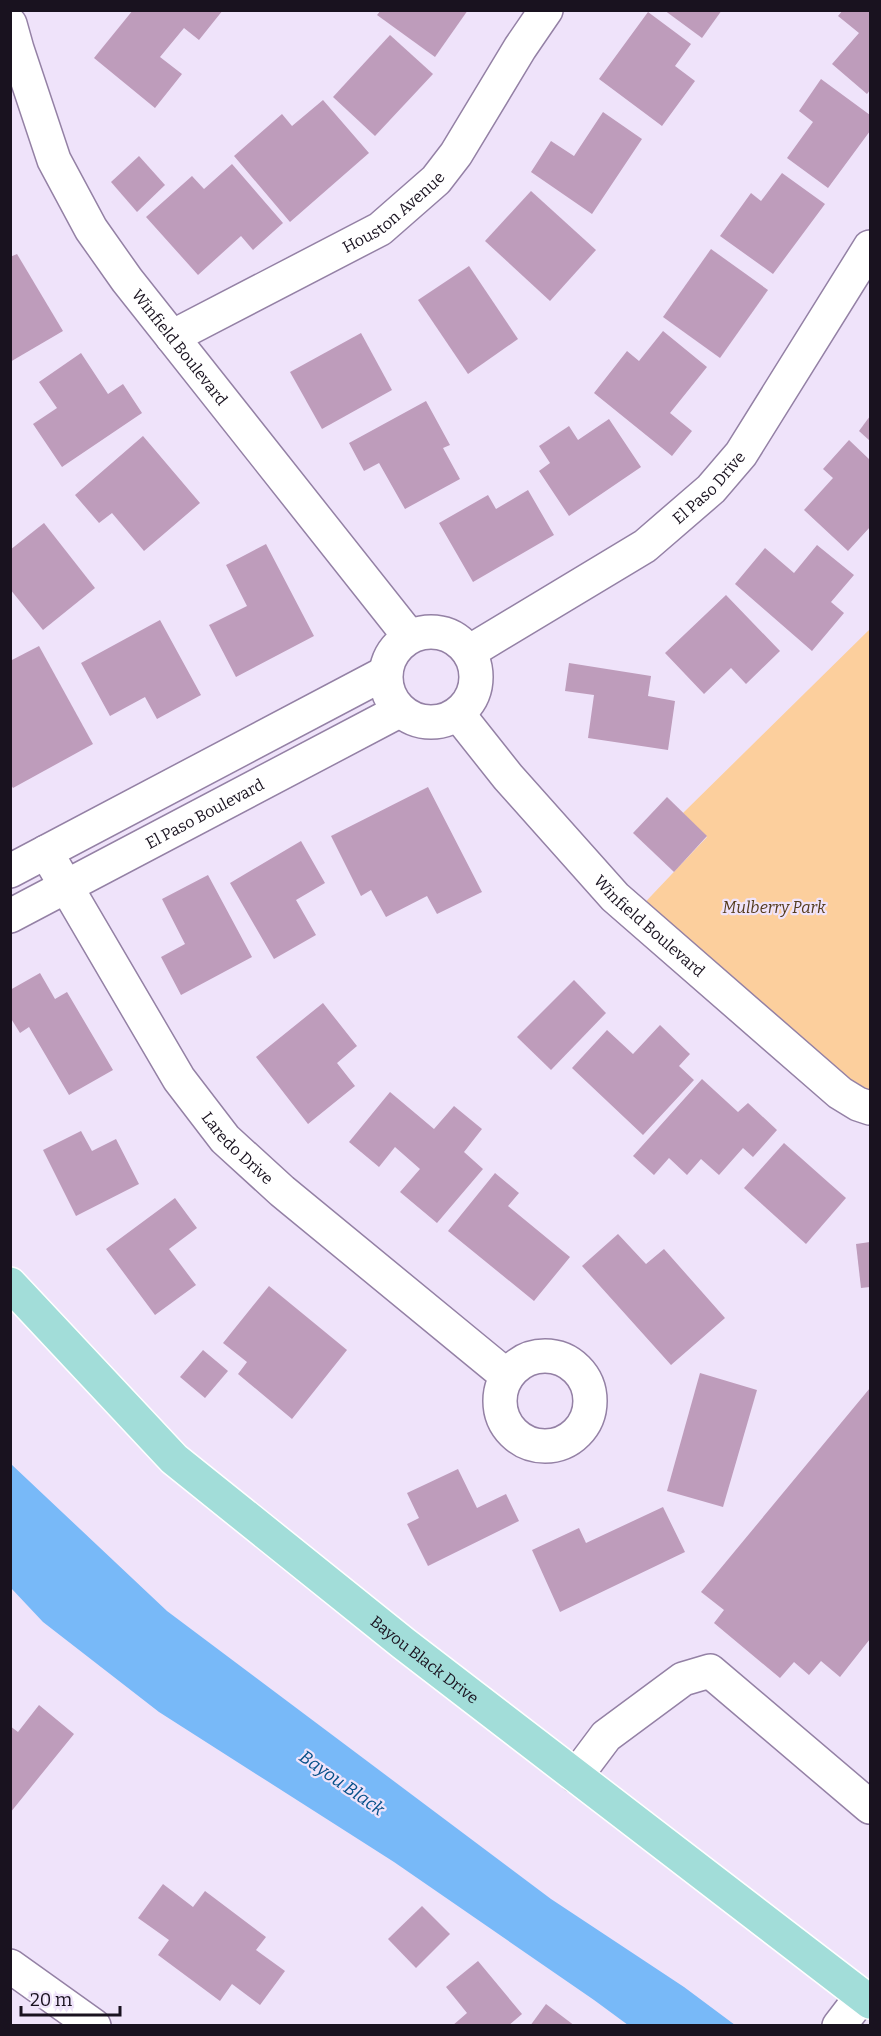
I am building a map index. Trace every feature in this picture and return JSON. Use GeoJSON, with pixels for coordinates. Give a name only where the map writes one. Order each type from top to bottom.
{"type":"FeatureCollection","features":[{"type":"Feature","properties":{"kind":"main road","name":"Bayou Black Drive"},"geometry":{"type":"LineString","coordinates":[[10,1284],[174,1459],[403,1643],[866,1999]]}},
{"type":"Feature","properties":{"kind":"street"},"geometry":{"type":"LineString","coordinates":[[11,26],[22,10]]}},
{"type":"Feature","properties":{"kind":"street","name":"Houston Avenue"},"geometry":{"type":"LineString","coordinates":[[172,337],[380,229],[436,180],[456,154],[520,48],[546,10]]}},
{"type":"Feature","properties":{"kind":"street","name":"Winfield Boulevard"},"geometry":{"type":"LineString","coordinates":[[11,26],[54,160],[91,230],[172,337],[409,636]]}},
{"type":"Feature","properties":{"kind":"street","name":"El Paso Drive"},"geometry":{"type":"LineString","coordinates":[[469,652],[645,546],[711,489],[741,454],[870,247]]}},
{"type":"Feature","properties":{"kind":"street"},"geometry":{"type":"LineString","coordinates":[[430,631],[452,637],[469,652],[477,674],[473,696],[458,714],[439,723],[418,721],[399,711],[391,700],[386,687],[385,673],[392,652],[409,636],[430,631]]}},
{"type":"Feature","properties":{"kind":"street"},"geometry":{"type":"LineString","coordinates":[[10,871],[385,673]]}},
{"type":"Feature","properties":{"kind":"street","name":"El Paso Boulevard"},"geometry":{"type":"LineString","coordinates":[[10,916],[399,711]]}},
{"type":"Feature","properties":{"kind":"street","name":"Winfield Boulevard"},"geometry":{"type":"LineString","coordinates":[[458,714],[508,777],[615,897],[840,1093],[870,1108]]}},
{"type":"Feature","properties":{"kind":"street"},"geometry":{"type":"LineString","coordinates":[[140,802],[161,837]]}},
{"type":"Feature","properties":{"kind":"street","name":"Laredo Drive"},"geometry":{"type":"LineString","coordinates":[[46,852],[179,1079],[225,1139],[282,1191],[507,1376]]}},
{"type":"Feature","properties":{"kind":"street"},"geometry":{"type":"LineString","coordinates":[[576,1776],[606,1736],[683,1679],[710,1671],[870,1807]]}},
{"type":"Feature","properties":{"kind":"street"},"geometry":{"type":"LineString","coordinates":[[10,1966],[94,2025]]}},
{"type":"Feature","properties":{"kind":"street"},"geometry":{"type":"LineString","coordinates":[[839,2025],[866,1999]]}},
{"type":"Feature","properties":{"kind":"green space","name":"Mulberry Park"},"geometry":{"type":"Polygon","coordinates":[[[870,629],[870,1105],[634,914],[707,837],[683,813],[870,629]]]}},
{"type":"Feature","properties":{"kind":"water","name":"Bayou Black"},"geometry":{"type":"Polygon","coordinates":[[[11,1464],[167,1611],[551,1899],[684,1987],[735,2025],[628,2025],[394,1862],[159,1712],[43,1622],[11,1588],[11,1464]]]}},
{"type":"Feature","properties":{"kind":"building"},"geometry":{"type":"Polygon","coordinates":[[[133,10],[223,10],[199,40],[184,28],[160,57],[182,74],[155,108],[94,58],[133,10]]]}},
{"type":"Feature","properties":{"kind":"building"},"geometry":{"type":"Polygon","coordinates":[[[381,10],[468,10],[435,57],[377,15],[381,10]]]}},
{"type":"Feature","properties":{"kind":"building"},"geometry":{"type":"Polygon","coordinates":[[[664,10],[722,10],[702,38],[664,10]]]}},
{"type":"Feature","properties":{"kind":"building"},"geometry":{"type":"Polygon","coordinates":[[[843,10],[870,10],[870,90],[867,94],[832,64],[859,33],[838,16],[843,10]]]}},
{"type":"Feature","properties":{"kind":"building"},"geometry":{"type":"Polygon","coordinates":[[[648,12],[691,44],[675,66],[695,81],[662,126],[599,79],[648,12]]]}},
{"type":"Feature","properties":{"kind":"building"},"geometry":{"type":"Polygon","coordinates":[[[390,35],[433,74],[375,136],[333,97],[390,35]]]}},
{"type":"Feature","properties":{"kind":"building"},"geometry":{"type":"Polygon","coordinates":[[[821,79],[870,115],[870,131],[828,188],[787,158],[813,122],[799,111],[821,79]]]}},
{"type":"Feature","properties":{"kind":"building"},"geometry":{"type":"Polygon","coordinates":[[[323,100],[369,153],[290,222],[234,156],[282,114],[292,126],[323,100]]]}},
{"type":"Feature","properties":{"kind":"building"},"geometry":{"type":"Polygon","coordinates":[[[603,112],[642,139],[592,214],[531,172],[551,141],[574,156],[603,112]]]}},
{"type":"Feature","properties":{"kind":"building"},"geometry":{"type":"Polygon","coordinates":[[[139,156],[165,185],[137,212],[111,182],[139,156]]]}},
{"type":"Feature","properties":{"kind":"building"},"geometry":{"type":"Polygon","coordinates":[[[232,164],[283,223],[253,250],[241,236],[198,275],[146,217],[192,176],[204,189],[232,164]]]}},
{"type":"Feature","properties":{"kind":"building"},"geometry":{"type":"Polygon","coordinates":[[[782,173],[825,204],[773,274],[720,236],[751,193],[761,201],[782,173]]]}},
{"type":"Feature","properties":{"kind":"building"},"geometry":{"type":"Polygon","coordinates":[[[531,191],[596,250],[550,301],[485,241],[531,191]]]}},
{"type":"Feature","properties":{"kind":"building"},"geometry":{"type":"Polygon","coordinates":[[[711,249],[768,290],[720,358],[663,317],[711,249]]]}},
{"type":"Feature","properties":{"kind":"building"},"geometry":{"type":"Polygon","coordinates":[[[17,254],[63,331],[10,362],[10,257],[17,254]]]}},
{"type":"Feature","properties":{"kind":"building"},"geometry":{"type":"Polygon","coordinates":[[[469,266],[518,339],[468,374],[418,300],[469,266]]]}},
{"type":"Feature","properties":{"kind":"building"},"geometry":{"type":"Polygon","coordinates":[[[663,331],[707,367],[670,413],[692,431],[672,456],[594,393],[627,351],[639,361],[663,331]]]}},
{"type":"Feature","properties":{"kind":"building"},"geometry":{"type":"Polygon","coordinates":[[[361,333],[392,390],[322,429],[290,372],[361,333]]]}},
{"type":"Feature","properties":{"kind":"building"},"geometry":{"type":"Polygon","coordinates":[[[81,353],[108,394],[123,384],[142,413],[62,467],[33,424],[57,408],[39,382],[81,353]]]}},
{"type":"Feature","properties":{"kind":"building"},"geometry":{"type":"Polygon","coordinates":[[[426,401],[450,445],[443,448],[460,479],[405,509],[379,463],[364,471],[349,443],[426,401]]]}},
{"type":"Feature","properties":{"kind":"building"},"geometry":{"type":"Polygon","coordinates":[[[870,416],[870,441],[859,431],[870,416]]]}},
{"type":"Feature","properties":{"kind":"building"},"geometry":{"type":"Polygon","coordinates":[[[609,419],[641,467],[569,516],[539,471],[550,463],[539,446],[569,426],[578,440],[609,419]]]}},
{"type":"Feature","properties":{"kind":"building"},"geometry":{"type":"Polygon","coordinates":[[[143,436],[200,503],[144,551],[112,513],[99,523],[75,495],[143,436]]]}},
{"type":"Feature","properties":{"kind":"building"},"geometry":{"type":"Polygon","coordinates":[[[849,440],[870,460],[870,527],[848,551],[804,510],[833,478],[823,469],[849,440]]]}},
{"type":"Feature","properties":{"kind":"building"},"geometry":{"type":"Polygon","coordinates":[[[528,490],[554,535],[473,582],[439,523],[488,495],[496,509],[528,490]]]}},
{"type":"Feature","properties":{"kind":"building"},"geometry":{"type":"Polygon","coordinates":[[[44,523],[95,588],[43,630],[10,589],[10,550],[44,523]]]}},
{"type":"Feature","properties":{"kind":"building"},"geometry":{"type":"Polygon","coordinates":[[[266,544],[314,636],[236,677],[209,625],[247,606],[226,565],[266,544]]]}},
{"type":"Feature","properties":{"kind":"building"},"geometry":{"type":"Polygon","coordinates":[[[817,545],[854,575],[831,602],[844,613],[812,651],[735,584],[765,548],[794,573],[817,545]]]}},
{"type":"Feature","properties":{"kind":"building"},"geometry":{"type":"Polygon","coordinates":[[[726,595],[780,651],[746,684],[731,668],[704,694],[665,653],[726,595]]]}},
{"type":"Feature","properties":{"kind":"building"},"geometry":{"type":"Polygon","coordinates":[[[160,620],[201,695],[157,719],[145,697],[110,716],[81,663],[160,620]]]}},
{"type":"Feature","properties":{"kind":"building"},"geometry":{"type":"Polygon","coordinates":[[[39,646],[93,744],[13,788],[10,783],[10,661],[39,646]]]}},
{"type":"Feature","properties":{"kind":"building"},"geometry":{"type":"Polygon","coordinates":[[[569,663],[651,676],[648,696],[675,701],[668,750],[588,738],[594,695],[565,691],[569,663]]]}},
{"type":"Feature","properties":{"kind":"building"},"geometry":{"type":"Polygon","coordinates":[[[428,787],[482,892],[437,914],[427,896],[386,917],[371,890],[361,896],[331,836],[428,787]]]}},
{"type":"Feature","properties":{"kind":"building"},"geometry":{"type":"Polygon","coordinates":[[[667,797],[707,836],[674,872],[633,833],[667,797]]]}},
{"type":"Feature","properties":{"kind":"building"},"geometry":{"type":"Polygon","coordinates":[[[301,841],[325,883],[296,900],[316,935],[274,959],[230,883],[301,841]]]}},
{"type":"Feature","properties":{"kind":"building"},"geometry":{"type":"Polygon","coordinates":[[[208,875],[252,957],[181,995],[161,957],[185,944],[162,899],[208,875]]]}},
{"type":"Feature","properties":{"kind":"building"},"geometry":{"type":"Polygon","coordinates":[[[40,973],[55,999],[67,992],[113,1070],[69,1095],[29,1027],[20,1033],[10,1017],[10,990],[40,973]]]}},
{"type":"Feature","properties":{"kind":"building"},"geometry":{"type":"Polygon","coordinates":[[[574,980],[606,1013],[551,1070],[517,1037],[574,980]]]}},
{"type":"Feature","properties":{"kind":"building"},"geometry":{"type":"Polygon","coordinates":[[[323,1003],[357,1046],[337,1063],[355,1086],[308,1124],[256,1057],[323,1003]]]}},
{"type":"Feature","properties":{"kind":"building"},"geometry":{"type":"Polygon","coordinates":[[[660,1025],[690,1054],[679,1066],[694,1080],[643,1135],[572,1068],[607,1030],[633,1054],[660,1025]]]}},
{"type":"Feature","properties":{"kind":"building"},"geometry":{"type":"Polygon","coordinates":[[[702,1079],[738,1112],[748,1103],[777,1130],[753,1157],[743,1148],[719,1175],[701,1159],[687,1175],[669,1158],[654,1175],[633,1156],[702,1079]]]}},
{"type":"Feature","properties":{"kind":"building"},"geometry":{"type":"Polygon","coordinates":[[[390,1092],[434,1129],[454,1106],[482,1129],[464,1152],[483,1169],[437,1223],[400,1192],[420,1169],[395,1147],[379,1167],[349,1142],[390,1092]]]}},
{"type":"Feature","properties":{"kind":"building"},"geometry":{"type":"Polygon","coordinates":[[[81,1131],[92,1151],[116,1139],[139,1184],[76,1216],[43,1150],[81,1131]]]}},
{"type":"Feature","properties":{"kind":"building"},"geometry":{"type":"Polygon","coordinates":[[[784,1143],[846,1198],[806,1244],[744,1188],[784,1143]]]}},
{"type":"Feature","properties":{"kind":"building"},"geometry":{"type":"Polygon","coordinates":[[[495,1173],[519,1193],[508,1206],[570,1257],[534,1301],[448,1231],[495,1173]]]}},
{"type":"Feature","properties":{"kind":"building"},"geometry":{"type":"Polygon","coordinates":[[[175,1198],[197,1228],[169,1249],[196,1285],[155,1315],[106,1249],[175,1198]]]}},
{"type":"Feature","properties":{"kind":"building"},"geometry":{"type":"Polygon","coordinates":[[[618,1234],[646,1264],[664,1249],[725,1318],[671,1365],[582,1266],[618,1234]]]}},
{"type":"Feature","properties":{"kind":"building"},"geometry":{"type":"Polygon","coordinates":[[[870,1242],[870,1287],[861,1288],[856,1244],[870,1242]]]}},
{"type":"Feature","properties":{"kind":"building"},"geometry":{"type":"Polygon","coordinates":[[[269,1286],[347,1350],[292,1419],[238,1374],[247,1362],[223,1343],[269,1286]]]}},
{"type":"Feature","properties":{"kind":"building"},"geometry":{"type":"Polygon","coordinates":[[[203,1350],[228,1371],[205,1398],[180,1377],[203,1350]]]}},
{"type":"Feature","properties":{"kind":"building"},"geometry":{"type":"Polygon","coordinates":[[[700,1373],[757,1390],[723,1507],[667,1491],[700,1373]]]}},
{"type":"Feature","properties":{"kind":"building"},"geometry":{"type":"Polygon","coordinates":[[[870,1388],[870,1639],[840,1677],[821,1661],[809,1675],[794,1662],[780,1678],[714,1623],[724,1610],[701,1592],[870,1388]]]}},
{"type":"Feature","properties":{"kind":"building"},"geometry":{"type":"Polygon","coordinates":[[[458,1469],[477,1508],[506,1494],[519,1521],[428,1566],[407,1524],[419,1518],[407,1493],[458,1469]]]}},
{"type":"Feature","properties":{"kind":"building"},"geometry":{"type":"Polygon","coordinates":[[[663,1507],[685,1552],[560,1612],[532,1550],[579,1528],[586,1543],[663,1507]]]}},
{"type":"Feature","properties":{"kind":"building"},"geometry":{"type":"Polygon","coordinates":[[[39,1705],[74,1734],[10,1813],[10,1726],[18,1732],[39,1705]]]}},
{"type":"Feature","properties":{"kind":"building"},"geometry":{"type":"Polygon","coordinates":[[[163,1884],[193,1907],[205,1891],[266,1937],[256,1950],[285,1971],[260,2005],[232,1984],[220,2001],[158,1955],[169,1940],[138,1918],[163,1884]]]}},
{"type":"Feature","properties":{"kind":"building"},"geometry":{"type":"Polygon","coordinates":[[[422,1906],[450,1934],[416,1968],[388,1939],[422,1906]]]}},
{"type":"Feature","properties":{"kind":"building"},"geometry":{"type":"Polygon","coordinates":[[[478,1961],[522,2014],[508,2026],[452,2026],[467,2013],[446,1987],[478,1961]]]}},
{"type":"Feature","properties":{"kind":"building"},"geometry":{"type":"Polygon","coordinates":[[[546,2004],[575,2026],[530,2026],[546,2004]]]}}]}
